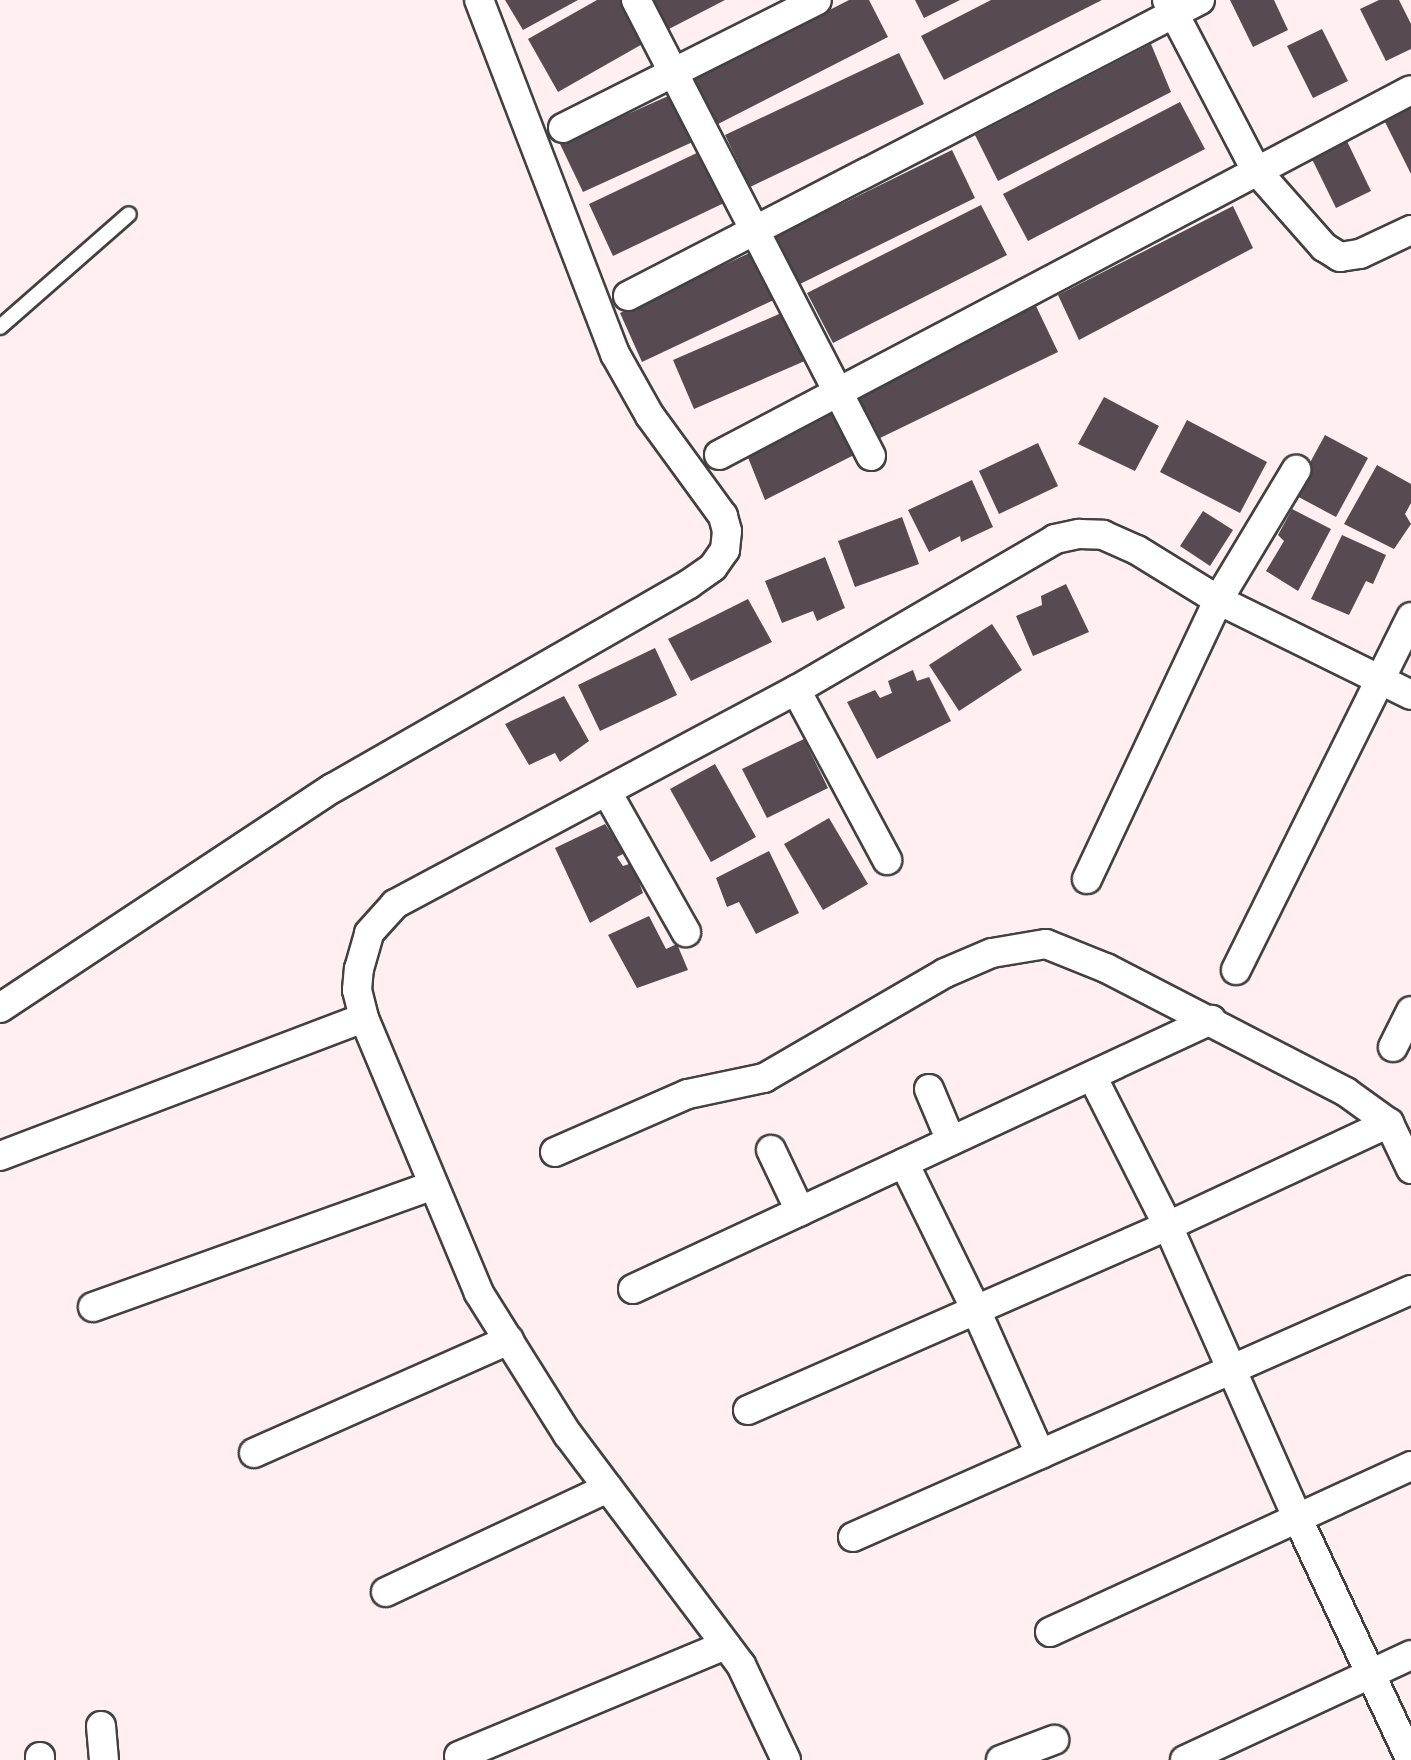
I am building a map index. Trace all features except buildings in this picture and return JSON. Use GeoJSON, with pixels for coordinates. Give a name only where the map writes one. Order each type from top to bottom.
{"type":"FeatureCollection","features":[{"type":"Feature","properties":{"kind":"street"},"geometry":{"type":"LineString","coordinates":[[0,1008],[333,788],[689,584],[712,567],[725,550],[727,531],[723,516],[650,416],[615,354],[479,0]]}},
{"type":"Feature","properties":{"kind":"street"},"geometry":{"type":"LineString","coordinates":[[636,0],[676,72],[755,232],[842,393],[871,456]]}},
{"type":"Feature","properties":{"kind":"street"},"geometry":{"type":"LineString","coordinates":[[563,128],[817,0]]}},
{"type":"Feature","properties":{"kind":"street"},"geometry":{"type":"LineString","coordinates":[[628,296],[755,232],[1170,7],[1200,0]]}},
{"type":"Feature","properties":{"kind":"street"},"geometry":{"type":"LineString","coordinates":[[1170,7],[1256,170],[1324,247],[1340,257],[1360,254],[1411,230]]}},
{"type":"Feature","properties":{"kind":"street"},"geometry":{"type":"LineString","coordinates":[[719,455],[842,393],[1256,170],[1411,90]]}},
{"type":"Feature","properties":{"kind":"street"},"geometry":{"type":"LineString","coordinates":[[1087,879],[1218,600],[1296,470]]}},
{"type":"Feature","properties":{"kind":"street"},"geometry":{"type":"LineString","coordinates":[[786,1760],[741,1665],[568,1435],[479,1293],[432,1185],[364,1017],[357,990],[359,969],[369,933],[394,904],[796,690],[1046,544],[1079,534],[1103,535],[1137,550],[1218,600],[1411,695]]}},
{"type":"Feature","properties":{"kind":"street"},"geometry":{"type":"LineString","coordinates":[[1236,970],[1411,617]]}},
{"type":"Feature","properties":{"kind":"street"},"geometry":{"type":"LineString","coordinates":[[796,690],[887,860]]}},
{"type":"Feature","properties":{"kind":"street"},"geometry":{"type":"LineString","coordinates":[[607,792],[686,932]]}},
{"type":"Feature","properties":{"kind":"street"},"geometry":{"type":"LineString","coordinates":[[555,1152],[688,1094],[764,1078],[945,973],[992,953],[1046,944],[1106,968],[1211,1020],[1346,1092],[1389,1123],[1411,1169]]}},
{"type":"Feature","properties":{"kind":"street"},"geometry":{"type":"LineString","coordinates":[[1393,1047],[1411,1011]]}},
{"type":"Feature","properties":{"kind":"street"},"geometry":{"type":"LineString","coordinates":[[0,1156],[364,1017]]}},
{"type":"Feature","properties":{"kind":"street"},"geometry":{"type":"LineString","coordinates":[[633,1289],[1211,1020]]}},
{"type":"Feature","properties":{"kind":"street"},"geometry":{"type":"LineString","coordinates":[[1092,1076],[1168,1226],[1298,1519],[1369,1675],[1411,1760]]}},
{"type":"Feature","properties":{"kind":"street"},"geometry":{"type":"LineString","coordinates":[[929,1089],[951,1141]]}},
{"type":"Feature","properties":{"kind":"street"},"geometry":{"type":"LineString","coordinates":[[748,1410],[1168,1226],[1389,1123]]}},
{"type":"Feature","properties":{"kind":"street"},"geometry":{"type":"LineString","coordinates":[[771,1150],[800,1211]]}},
{"type":"Feature","properties":{"kind":"street"},"geometry":{"type":"LineString","coordinates":[[904,1163],[976,1310],[1040,1454]]}},
{"type":"Feature","properties":{"kind":"street"},"geometry":{"type":"LineString","coordinates":[[93,1307],[432,1185]]}},
{"type":"Feature","properties":{"kind":"street"},"geometry":{"type":"LineString","coordinates":[[853,1537],[1411,1290]]}},
{"type":"Feature","properties":{"kind":"street"},"geometry":{"type":"LineString","coordinates":[[254,1453],[509,1340]]}},
{"type":"Feature","properties":{"kind":"street"},"geometry":{"type":"LineString","coordinates":[[1050,1632],[1411,1466]]}},
{"type":"Feature","properties":{"kind":"street"},"geometry":{"type":"LineString","coordinates":[[386,1592],[608,1488]]}},
{"type":"Feature","properties":{"kind":"street"},"geometry":{"type":"LineString","coordinates":[[459,1756],[726,1645]]}},
{"type":"Feature","properties":{"kind":"street"},"geometry":{"type":"LineString","coordinates":[[1185,1760],[1411,1655]]}},
{"type":"Feature","properties":{"kind":"street"},"geometry":{"type":"LineString","coordinates":[[101,1726],[104,1760]]}},
{"type":"Feature","properties":{"kind":"street"},"geometry":{"type":"LineString","coordinates":[[1001,1760],[1054,1740]]}},
{"type":"Feature","properties":{"kind":"lane"},"geometry":{"type":"LineString","coordinates":[[0,327],[129,214]]}}]}
